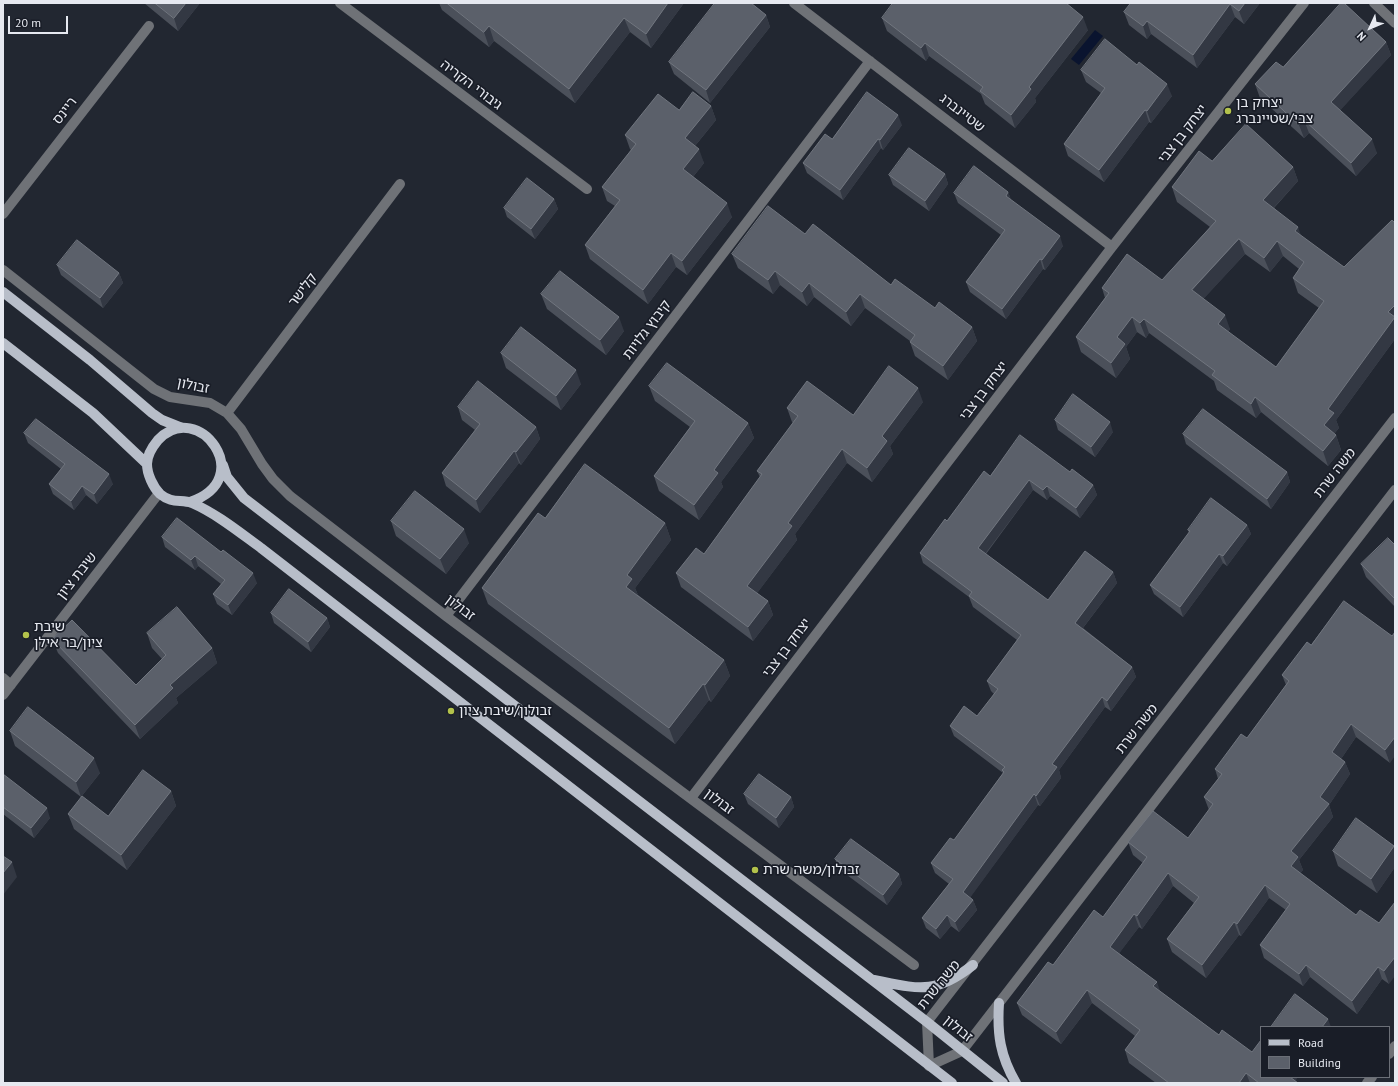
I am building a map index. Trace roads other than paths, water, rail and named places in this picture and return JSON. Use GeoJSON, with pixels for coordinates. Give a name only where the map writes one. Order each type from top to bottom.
{"type":"FeatureCollection","features":[{"type":"Feature","properties":{"kind":"main road"},"geometry":{"type":"LineString","coordinates":[[3,292],[90,360],[162,420],[205,434],[216,445],[222,461],[218,483],[212,491],[203,498],[190,502],[177,502],[159,493],[151,482],[147,464],[152,447],[164,434],[184,428]]}},
{"type":"Feature","properties":{"kind":"main road"},"geometry":{"type":"LineString","coordinates":[[3,343],[93,413],[147,464]]}},
{"type":"Feature","properties":{"kind":"main road","name":"זבולון"},"geometry":{"type":"LineString","coordinates":[[222,461],[227,477],[244,498],[927,1022],[1003,1083]]}},
{"type":"Feature","properties":{"kind":"main road"},"geometry":{"type":"LineString","coordinates":[[190,502],[221,519],[261,548],[952,1083]]}},
{"type":"Feature","properties":{"kind":"main road"},"geometry":{"type":"LineString","coordinates":[[872,980],[903,986],[928,988],[955,980],[973,965]]}},
{"type":"Feature","properties":{"kind":"main road"},"geometry":{"type":"LineString","coordinates":[[999,1002],[998,1026],[1000,1044],[1006,1067],[1016,1083]]}},
{"type":"Feature","properties":{"kind":"street","name":"גיבורי הקריה"},"geometry":{"type":"LineString","coordinates":[[340,3],[587,189]]}},
{"type":"Feature","properties":{"kind":"street","name":"שטיינברג"},"geometry":{"type":"LineString","coordinates":[[794,3],[1112,247]]}},
{"type":"Feature","properties":{"kind":"street","name":"יצחק בן צבי"},"geometry":{"type":"LineString","coordinates":[[691,798],[1112,247],[1304,3]]}},
{"type":"Feature","properties":{"kind":"street"},"geometry":{"type":"LineString","coordinates":[[1374,3],[1395,23]]}},
{"type":"Feature","properties":{"kind":"street","name":"ריינס"},"geometry":{"type":"LineString","coordinates":[[3,214],[149,26]]}},
{"type":"Feature","properties":{"kind":"street","name":"קיבוץ גלויות"},"geometry":{"type":"LineString","coordinates":[[446,616],[870,61]]}},
{"type":"Feature","properties":{"kind":"street","name":"קלישר"},"geometry":{"type":"LineString","coordinates":[[227,413],[400,184]]}},
{"type":"Feature","properties":{"kind":"street","name":"זבולון"},"geometry":{"type":"LineString","coordinates":[[3,270],[154,389],[170,397],[210,404],[227,413],[241,429],[270,474],[290,496],[446,616],[914,965]]}},
{"type":"Feature","properties":{"kind":"street","name":"משה שרת"},"geometry":{"type":"LineString","coordinates":[[929,1066],[927,1022],[973,965],[1395,418]]}},
{"type":"Feature","properties":{"kind":"street"},"geometry":{"type":"LineString","coordinates":[[929,1066],[962,1051],[1395,490]]}},
{"type":"Feature","properties":{"kind":"street","name":"שיבת ציון"},"geometry":{"type":"LineString","coordinates":[[3,695],[7,682],[159,493]]}},
{"type":"Feature","properties":{"kind":"water"},"geometry":{"type":"Polygon","coordinates":[[[1095,30],[1103,36],[1079,65],[1071,59],[1095,30]]]}},
{"type":"Feature","properties":{"kind":"place","name":"יצחק בן צבי/שטיינברג"},"geometry":{"type":"Point","coordinates":[1228,111]}},
{"type":"Feature","properties":{"kind":"place","name":"שיבת ציון/בר אילן"},"geometry":{"type":"Point","coordinates":[26,635]}},
{"type":"Feature","properties":{"kind":"place","name":"זבולון/שיבת ציון"},"geometry":{"type":"Point","coordinates":[451,711]}},
{"type":"Feature","properties":{"kind":"place","name":"זבולון/משה שרת"},"geometry":{"type":"Point","coordinates":[755,870]}}]}
